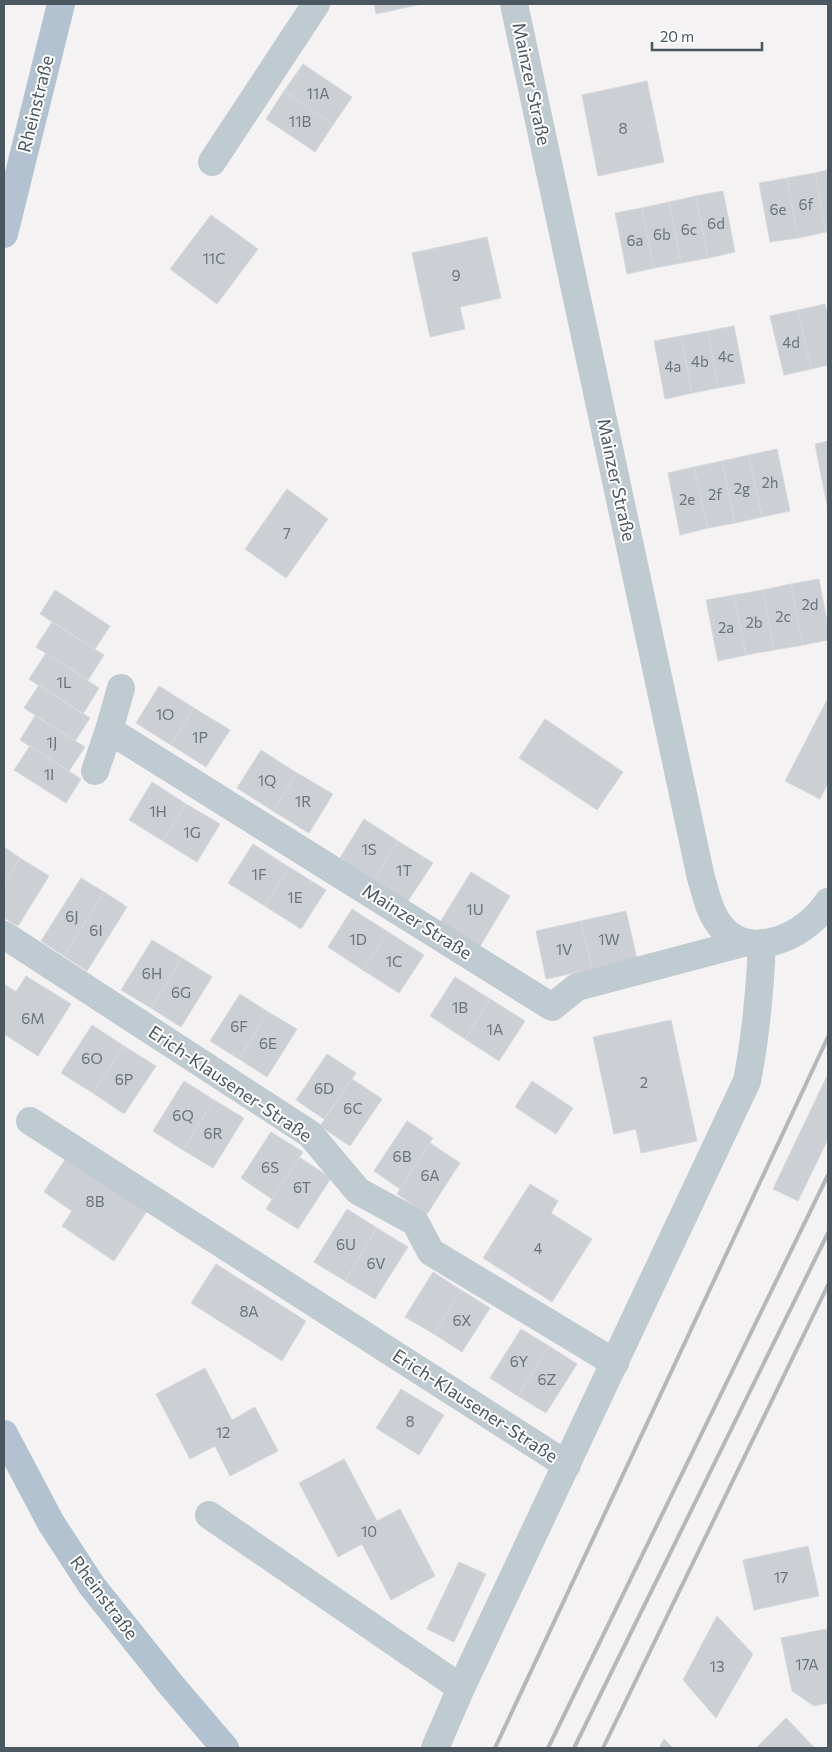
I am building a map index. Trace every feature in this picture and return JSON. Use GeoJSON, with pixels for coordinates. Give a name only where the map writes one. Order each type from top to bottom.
{"type":"FeatureCollection","features":[{"type":"Feature","properties":{"kind":"main road","name":"Rheinstraße"},"geometry":{"type":"LineString","coordinates":[[4,234],[61,4]]}},
{"type":"Feature","properties":{"kind":"main road","name":"Rheinstraße"},"geometry":{"type":"LineString","coordinates":[[4,1434],[51,1523],[92,1586],[172,1686],[226,1748]]}},
{"type":"Feature","properties":{"kind":"street"},"geometry":{"type":"LineString","coordinates":[[212,162],[316,4]]}},
{"type":"Feature","properties":{"kind":"street","name":"Mainzer Straße"},"geometry":{"type":"LineString","coordinates":[[514,4],[710,910],[717,923],[730,935],[753,943]]}},
{"type":"Feature","properties":{"kind":"street"},"geometry":{"type":"LineString","coordinates":[[95,771],[110,730],[121,688]]}},
{"type":"Feature","properties":{"kind":"street","name":"Mainzer Straße"},"geometry":{"type":"LineString","coordinates":[[110,730],[552,1007],[577,987],[753,943]]}},
{"type":"Feature","properties":{"kind":"street"},"geometry":{"type":"LineString","coordinates":[[753,943],[773,942],[810,923],[821,914],[828,902]]}},
{"type":"Feature","properties":{"kind":"street","name":"Erich-Klausener-Straße"},"geometry":{"type":"LineString","coordinates":[[4,935],[310,1134],[358,1190],[415,1222],[432,1252],[615,1363]]}},
{"type":"Feature","properties":{"kind":"street","name":"Erich-Klausener-Straße"},"geometry":{"type":"LineString","coordinates":[[435,1748],[461,1688],[747,1081],[754,1046],[759,1003],[753,943]]}},
{"type":"Feature","properties":{"kind":"street","name":"Erich-Klausener-Straße"},"geometry":{"type":"LineString","coordinates":[[30,1121],[567,1465]]}},
{"type":"Feature","properties":{"kind":"street"},"geometry":{"type":"LineString","coordinates":[[209,1515],[461,1688]]}},
{"type":"Feature","properties":{"kind":"building"},"geometry":{"type":"Polygon","coordinates":[[[374,4],[422,4],[376,14],[374,4]]]}},
{"type":"Feature","properties":{"kind":"building"},"geometry":{"type":"Polygon","coordinates":[[[303,64],[352,97],[333,125],[284,91],[303,64]]]}},
{"type":"Feature","properties":{"kind":"building"},"geometry":{"type":"Polygon","coordinates":[[[647,81],[664,162],[598,176],[582,95],[647,81]]]}},
{"type":"Feature","properties":{"kind":"building"},"geometry":{"type":"Polygon","coordinates":[[[284,91],[333,125],[315,152],[266,119],[284,91]]]}},
{"type":"Feature","properties":{"kind":"building"},"geometry":{"type":"Polygon","coordinates":[[[828,170],[828,232],[826,232],[815,173],[828,170]]]}},
{"type":"Feature","properties":{"kind":"building"},"geometry":{"type":"Polygon","coordinates":[[[815,173],[826,232],[798,238],[787,178],[815,173]]]}},
{"type":"Feature","properties":{"kind":"building"},"geometry":{"type":"Polygon","coordinates":[[[787,178],[798,238],[770,242],[759,183],[787,178]]]}},
{"type":"Feature","properties":{"kind":"building"},"geometry":{"type":"Polygon","coordinates":[[[723,191],[735,252],[708,258],[696,196],[723,191]]]}},
{"type":"Feature","properties":{"kind":"building"},"geometry":{"type":"Polygon","coordinates":[[[696,196],[708,258],[681,263],[669,202],[696,196]]]}},
{"type":"Feature","properties":{"kind":"building"},"geometry":{"type":"Polygon","coordinates":[[[669,202],[681,263],[654,268],[642,208],[669,202]]]}},
{"type":"Feature","properties":{"kind":"building"},"geometry":{"type":"Polygon","coordinates":[[[642,208],[654,268],[627,274],[615,213],[642,208]]]}},
{"type":"Feature","properties":{"kind":"building"},"geometry":{"type":"Polygon","coordinates":[[[211,215],[258,249],[217,304],[170,269],[211,215]]]}},
{"type":"Feature","properties":{"kind":"building"},"geometry":{"type":"Polygon","coordinates":[[[487,237],[501,298],[460,307],[465,329],[430,337],[412,253],[487,237]]]}},
{"type":"Feature","properties":{"kind":"building"},"geometry":{"type":"Polygon","coordinates":[[[825,304],[828,318],[828,365],[811,369],[798,310],[825,304]]]}},
{"type":"Feature","properties":{"kind":"building"},"geometry":{"type":"Polygon","coordinates":[[[798,310],[811,369],[784,375],[770,316],[798,310]]]}},
{"type":"Feature","properties":{"kind":"building"},"geometry":{"type":"Polygon","coordinates":[[[734,326],[745,383],[718,388],[708,331],[734,326]]]}},
{"type":"Feature","properties":{"kind":"building"},"geometry":{"type":"Polygon","coordinates":[[[708,331],[718,388],[692,393],[681,336],[708,331]]]}},
{"type":"Feature","properties":{"kind":"building"},"geometry":{"type":"Polygon","coordinates":[[[681,336],[692,393],[665,399],[654,341],[681,336]]]}},
{"type":"Feature","properties":{"kind":"building"},"geometry":{"type":"Polygon","coordinates":[[[828,441],[828,505],[827,505],[815,444],[828,441]]]}},
{"type":"Feature","properties":{"kind":"building"},"geometry":{"type":"Polygon","coordinates":[[[777,449],[790,511],[762,517],[749,455],[777,449]]]}},
{"type":"Feature","properties":{"kind":"building"},"geometry":{"type":"Polygon","coordinates":[[[749,455],[762,517],[735,523],[722,461],[749,455]]]}},
{"type":"Feature","properties":{"kind":"building"},"geometry":{"type":"Polygon","coordinates":[[[722,461],[735,523],[708,528],[694,467],[722,461]]]}},
{"type":"Feature","properties":{"kind":"building"},"geometry":{"type":"Polygon","coordinates":[[[694,467],[708,528],[680,535],[668,473],[694,467]]]}},
{"type":"Feature","properties":{"kind":"building"},"geometry":{"type":"Polygon","coordinates":[[[287,489],[328,519],[286,578],[245,549],[287,489]]]}},
{"type":"Feature","properties":{"kind":"building"},"geometry":{"type":"Polygon","coordinates":[[[819,579],[828,626],[828,640],[803,645],[791,584],[819,579]]]}},
{"type":"Feature","properties":{"kind":"building"},"geometry":{"type":"Polygon","coordinates":[[[791,584],[803,645],[774,650],[763,590],[791,584]]]}},
{"type":"Feature","properties":{"kind":"building"},"geometry":{"type":"Polygon","coordinates":[[[55,590],[110,626],[95,649],[40,614],[55,590]]]}},
{"type":"Feature","properties":{"kind":"building"},"geometry":{"type":"Polygon","coordinates":[[[763,590],[774,650],[746,655],[734,595],[763,590]]]}},
{"type":"Feature","properties":{"kind":"building"},"geometry":{"type":"Polygon","coordinates":[[[734,595],[746,655],[718,661],[706,600],[734,595]]]}},
{"type":"Feature","properties":{"kind":"building"},"geometry":{"type":"Polygon","coordinates":[[[52,622],[104,655],[88,680],[36,647],[52,622]]]}},
{"type":"Feature","properties":{"kind":"building"},"geometry":{"type":"Polygon","coordinates":[[[46,653],[99,688],[83,714],[29,679],[46,653]]]}},
{"type":"Feature","properties":{"kind":"building"},"geometry":{"type":"Polygon","coordinates":[[[39,685],[90,718],[75,741],[24,708],[39,685]]]}},
{"type":"Feature","properties":{"kind":"building"},"geometry":{"type":"Polygon","coordinates":[[[159,686],[194,708],[171,745],[136,723],[159,686]]]}},
{"type":"Feature","properties":{"kind":"building"},"geometry":{"type":"Polygon","coordinates":[[[828,698],[828,783],[820,799],[785,781],[828,698]]]}},
{"type":"Feature","properties":{"kind":"building"},"geometry":{"type":"Polygon","coordinates":[[[194,708],[230,730],[206,767],[171,745],[194,708]]]}},
{"type":"Feature","properties":{"kind":"building"},"geometry":{"type":"Polygon","coordinates":[[[35,716],[85,747],[69,771],[20,740],[35,716]]]}},
{"type":"Feature","properties":{"kind":"building"},"geometry":{"type":"Polygon","coordinates":[[[545,719],[623,772],[597,810],[519,758],[545,719]]]}},
{"type":"Feature","properties":{"kind":"building"},"geometry":{"type":"Polygon","coordinates":[[[30,746],[81,779],[66,803],[14,770],[30,746]]]}},
{"type":"Feature","properties":{"kind":"building"},"geometry":{"type":"Polygon","coordinates":[[[261,750],[297,773],[273,811],[237,788],[261,750]]]}},
{"type":"Feature","properties":{"kind":"building"},"geometry":{"type":"Polygon","coordinates":[[[297,773],[333,794],[309,833],[273,811],[297,773]]]}},
{"type":"Feature","properties":{"kind":"building"},"geometry":{"type":"Polygon","coordinates":[[[152,782],[186,804],[163,841],[129,820],[152,782]]]}},
{"type":"Feature","properties":{"kind":"building"},"geometry":{"type":"Polygon","coordinates":[[[186,804],[220,824],[197,862],[163,841],[186,804]]]}},
{"type":"Feature","properties":{"kind":"building"},"geometry":{"type":"Polygon","coordinates":[[[364,819],[398,841],[374,880],[340,858],[364,819]]]}},
{"type":"Feature","properties":{"kind":"building"},"geometry":{"type":"Polygon","coordinates":[[[398,841],[433,863],[408,901],[374,880],[398,841]]]}},
{"type":"Feature","properties":{"kind":"building"},"geometry":{"type":"Polygon","coordinates":[[[253,844],[289,867],[265,906],[228,883],[253,844]]]}},
{"type":"Feature","properties":{"kind":"building"},"geometry":{"type":"Polygon","coordinates":[[[4,847],[20,858],[4,884],[4,847]]]}},
{"type":"Feature","properties":{"kind":"building"},"geometry":{"type":"Polygon","coordinates":[[[20,858],[49,876],[18,926],[4,918],[4,884],[20,858]]]}},
{"type":"Feature","properties":{"kind":"building"},"geometry":{"type":"Polygon","coordinates":[[[289,867],[326,890],[301,929],[265,906],[289,867]]]}},
{"type":"Feature","properties":{"kind":"building"},"geometry":{"type":"Polygon","coordinates":[[[471,872],[510,896],[479,948],[439,924],[471,872]]]}},
{"type":"Feature","properties":{"kind":"building"},"geometry":{"type":"Polygon","coordinates":[[[81,878],[104,892],[64,956],[41,941],[81,878]]]}},
{"type":"Feature","properties":{"kind":"building"},"geometry":{"type":"Polygon","coordinates":[[[104,892],[127,907],[87,971],[64,956],[104,892]]]}},
{"type":"Feature","properties":{"kind":"building"},"geometry":{"type":"Polygon","coordinates":[[[352,909],[388,932],[363,970],[328,947],[352,909]]]}},
{"type":"Feature","properties":{"kind":"building"},"geometry":{"type":"Polygon","coordinates":[[[626,911],[637,959],[592,969],[581,921],[626,911]]]}},
{"type":"Feature","properties":{"kind":"building"},"geometry":{"type":"Polygon","coordinates":[[[581,921],[592,969],[546,979],[536,931],[581,921]]]}},
{"type":"Feature","properties":{"kind":"building"},"geometry":{"type":"Polygon","coordinates":[[[388,932],[424,955],[399,993],[363,970],[388,932]]]}},
{"type":"Feature","properties":{"kind":"building"},"geometry":{"type":"Polygon","coordinates":[[[152,940],[182,958],[151,1008],[121,990],[152,940]]]}},
{"type":"Feature","properties":{"kind":"building"},"geometry":{"type":"Polygon","coordinates":[[[182,958],[212,977],[181,1027],[151,1008],[182,958]]]}},
{"type":"Feature","properties":{"kind":"building"},"geometry":{"type":"Polygon","coordinates":[[[26,976],[71,1004],[38,1056],[4,1034],[4,984],[16,992],[26,976]]]}},
{"type":"Feature","properties":{"kind":"building"},"geometry":{"type":"Polygon","coordinates":[[[455,977],[490,999],[465,1039],[430,1016],[455,977]]]}},
{"type":"Feature","properties":{"kind":"building"},"geometry":{"type":"Polygon","coordinates":[[[240,994],[268,1012],[239,1059],[210,1041],[240,994]]]}},
{"type":"Feature","properties":{"kind":"building"},"geometry":{"type":"Polygon","coordinates":[[[490,999],[525,1021],[499,1061],[465,1039],[490,999]]]}},
{"type":"Feature","properties":{"kind":"building"},"geometry":{"type":"Polygon","coordinates":[[[268,1012],[297,1029],[267,1077],[239,1059],[268,1012]]]}},
{"type":"Feature","properties":{"kind":"building"},"geometry":{"type":"Polygon","coordinates":[[[671,1020],[697,1141],[641,1153],[636,1129],[614,1134],[593,1037],[671,1020]]]}},
{"type":"Feature","properties":{"kind":"building"},"geometry":{"type":"Polygon","coordinates":[[[92,1025],[124,1046],[93,1093],[61,1073],[92,1025]]]}},
{"type":"Feature","properties":{"kind":"building"},"geometry":{"type":"Polygon","coordinates":[[[124,1046],[156,1066],[124,1114],[93,1093],[124,1046]]]}},
{"type":"Feature","properties":{"kind":"building"},"geometry":{"type":"Polygon","coordinates":[[[327,1054],[356,1073],[324,1119],[296,1100],[327,1054]]]}},
{"type":"Feature","properties":{"kind":"building"},"geometry":{"type":"Polygon","coordinates":[[[828,1074],[828,1139],[798,1201],[773,1189],[828,1074]]]}},
{"type":"Feature","properties":{"kind":"building"},"geometry":{"type":"Polygon","coordinates":[[[352,1079],[382,1099],[350,1146],[320,1126],[352,1079]]]}},
{"type":"Feature","properties":{"kind":"building"},"geometry":{"type":"Polygon","coordinates":[[[184,1081],[214,1100],[183,1150],[153,1131],[184,1081]]]}},
{"type":"Feature","properties":{"kind":"building"},"geometry":{"type":"Polygon","coordinates":[[[532,1081],[573,1108],[556,1134],[515,1107],[532,1081]]]}},
{"type":"Feature","properties":{"kind":"building"},"geometry":{"type":"Polygon","coordinates":[[[214,1100],[244,1118],[213,1168],[183,1150],[214,1100]]]}},
{"type":"Feature","properties":{"kind":"building"},"geometry":{"type":"Polygon","coordinates":[[[407,1121],[433,1138],[400,1189],[374,1171],[407,1121]]]}},
{"type":"Feature","properties":{"kind":"building"},"geometry":{"type":"Polygon","coordinates":[[[271,1132],[303,1152],[272,1199],[241,1178],[271,1132]]]}},
{"type":"Feature","properties":{"kind":"building"},"geometry":{"type":"Polygon","coordinates":[[[430,1143],[460,1163],[427,1214],[397,1194],[430,1143]]]}},
{"type":"Feature","properties":{"kind":"building"},"geometry":{"type":"Polygon","coordinates":[[[299,1157],[331,1178],[298,1229],[266,1209],[299,1157]]]}},
{"type":"Feature","properties":{"kind":"building"},"geometry":{"type":"Polygon","coordinates":[[[66,1158],[147,1211],[114,1261],[62,1226],[72,1211],[44,1192],[66,1158]]]}},
{"type":"Feature","properties":{"kind":"building"},"geometry":{"type":"Polygon","coordinates":[[[530,1184],[558,1201],[551,1213],[592,1239],[552,1302],[483,1258],[530,1184]]]}},
{"type":"Feature","properties":{"kind":"building"},"geometry":{"type":"Polygon","coordinates":[[[347,1209],[377,1228],[345,1281],[314,1262],[347,1209]]]}},
{"type":"Feature","properties":{"kind":"building"},"geometry":{"type":"Polygon","coordinates":[[[377,1228],[408,1247],[375,1299],[345,1281],[377,1228]]]}},
{"type":"Feature","properties":{"kind":"building"},"geometry":{"type":"Polygon","coordinates":[[[216,1264],[306,1321],[282,1361],[191,1303],[216,1264]]]}},
{"type":"Feature","properties":{"kind":"building"},"geometry":{"type":"Polygon","coordinates":[[[433,1272],[461,1290],[434,1334],[405,1317],[433,1272]]]}},
{"type":"Feature","properties":{"kind":"building"},"geometry":{"type":"Polygon","coordinates":[[[461,1290],[490,1308],[462,1352],[434,1334],[461,1290]]]}},
{"type":"Feature","properties":{"kind":"building"},"geometry":{"type":"Polygon","coordinates":[[[521,1329],[549,1346],[518,1396],[490,1378],[521,1329]]]}},
{"type":"Feature","properties":{"kind":"building"},"geometry":{"type":"Polygon","coordinates":[[[549,1346],[577,1364],[546,1413],[518,1396],[549,1346]]]}},
{"type":"Feature","properties":{"kind":"building"},"geometry":{"type":"Polygon","coordinates":[[[205,1368],[232,1420],[255,1407],[278,1451],[230,1476],[215,1446],[190,1459],[156,1394],[205,1368]]]}},
{"type":"Feature","properties":{"kind":"building"},"geometry":{"type":"Polygon","coordinates":[[[401,1389],[444,1415],[419,1455],[376,1428],[401,1389]]]}},
{"type":"Feature","properties":{"kind":"building"},"geometry":{"type":"Polygon","coordinates":[[[344,1459],[377,1521],[400,1509],[435,1576],[391,1600],[362,1544],[338,1557],[299,1483],[344,1459]]]}},
{"type":"Feature","properties":{"kind":"building"},"geometry":{"type":"Polygon","coordinates":[[[808,1546],[819,1596],[754,1610],[743,1560],[808,1546]]]}},
{"type":"Feature","properties":{"kind":"building"},"geometry":{"type":"Polygon","coordinates":[[[459,1562],[486,1574],[454,1642],[427,1629],[459,1562]]]}},
{"type":"Feature","properties":{"kind":"building"},"geometry":{"type":"Polygon","coordinates":[[[717,1616],[753,1654],[716,1718],[683,1680],[717,1616]]]}},
{"type":"Feature","properties":{"kind":"building"},"geometry":{"type":"Polygon","coordinates":[[[826,1629],[828,1638],[828,1703],[814,1706],[792,1691],[781,1638],[826,1629]]]}},
{"type":"Feature","properties":{"kind":"building"},"geometry":{"type":"Polygon","coordinates":[[[786,1718],[815,1748],[756,1748],[786,1718]]]}},
{"type":"Feature","properties":{"kind":"building"},"geometry":{"type":"Polygon","coordinates":[[[664,1739],[673,1748],[659,1748],[664,1739]]]}},
{"type":"Feature","properties":{"kind":"railway"},"geometry":{"type":"LineString","coordinates":[[495,1748],[828,1037]]}},
{"type":"Feature","properties":{"kind":"railway"},"geometry":{"type":"LineString","coordinates":[[548,1748],[828,1175]]}},
{"type":"Feature","properties":{"kind":"railway"},"geometry":{"type":"LineString","coordinates":[[574,1748],[828,1233]]}},
{"type":"Feature","properties":{"kind":"railway"},"geometry":{"type":"LineString","coordinates":[[603,1748],[828,1285]]}}]}
